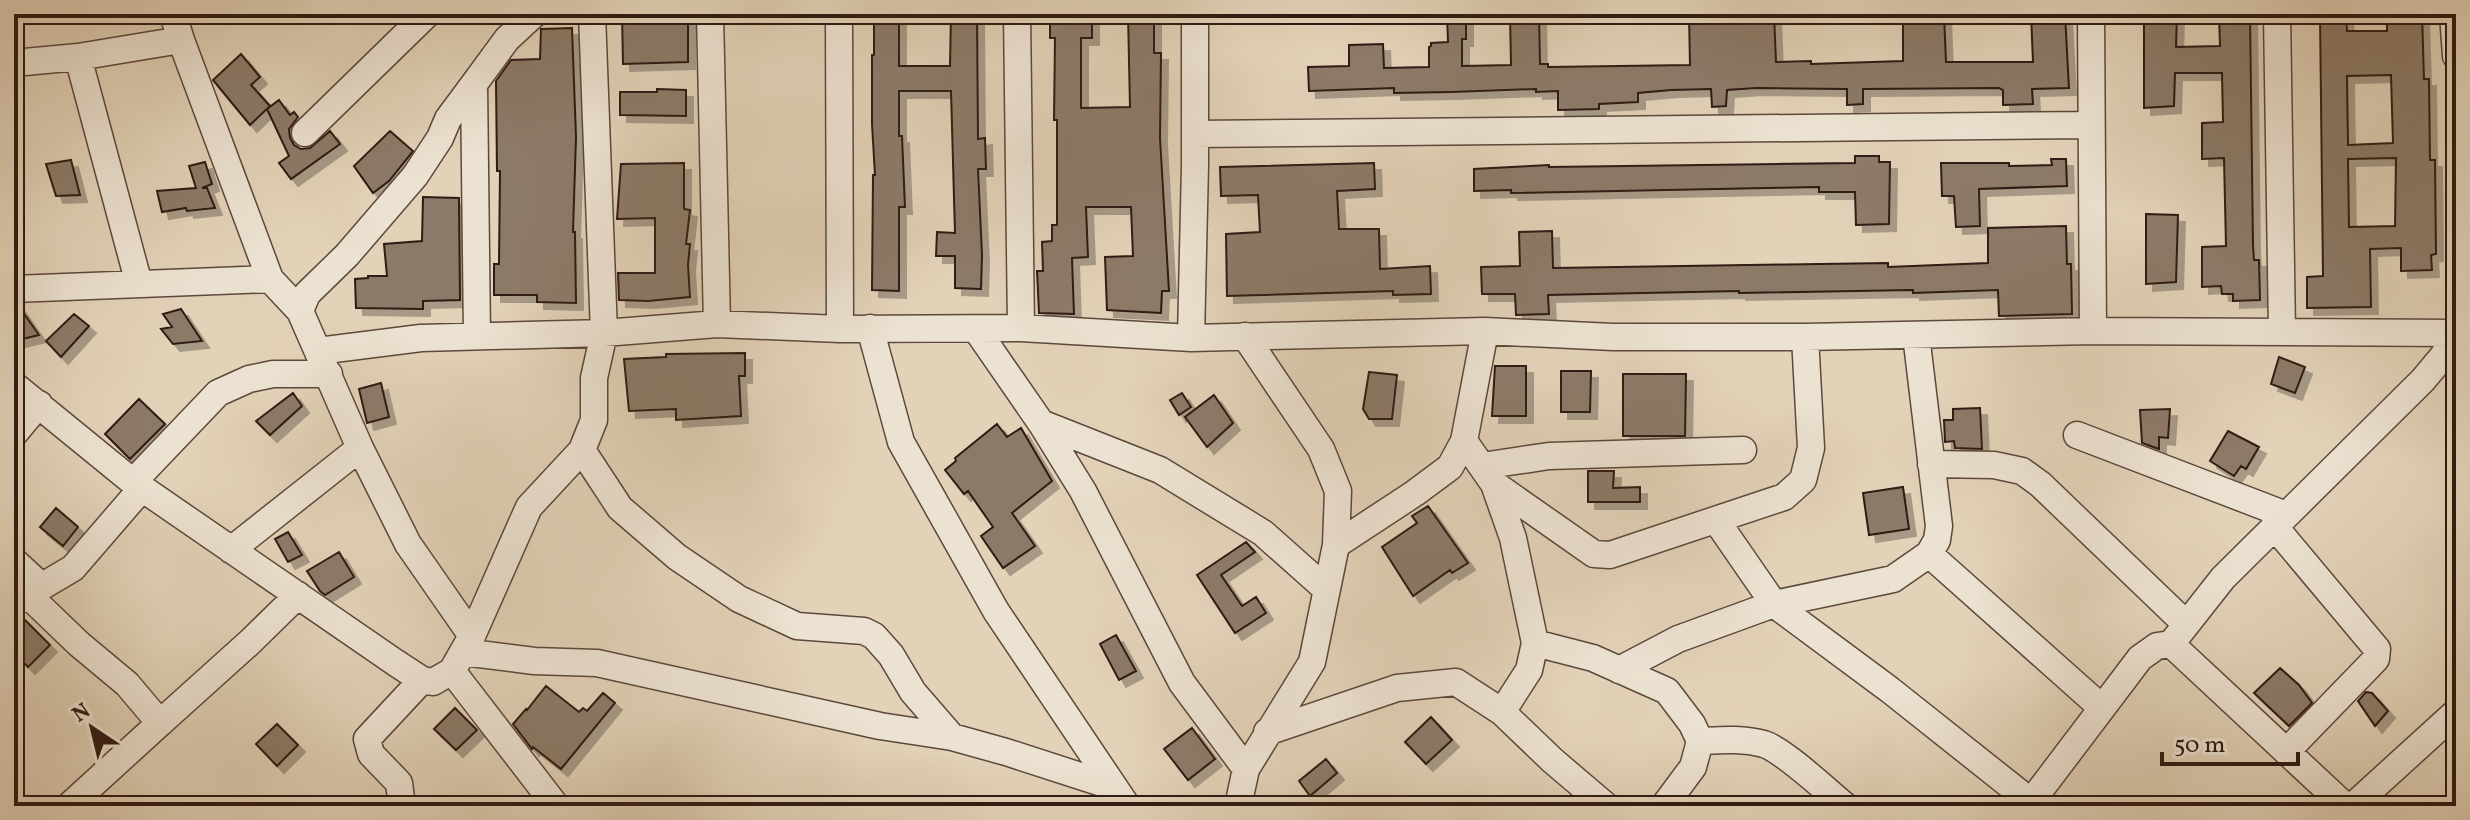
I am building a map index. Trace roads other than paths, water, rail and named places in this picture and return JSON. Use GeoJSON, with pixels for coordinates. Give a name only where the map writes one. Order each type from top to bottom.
{"type":"FeatureCollection","features":[{"type":"Feature","properties":{"kind":"street"},"geometry":{"type":"LineString","coordinates":[[173,14],[270,279],[300,311],[360,448],[462,653],[556,806]]}},
{"type":"Feature","properties":{"kind":"street"},"geometry":{"type":"LineString","coordinates":[[305,133],[427,14]]}},
{"type":"Feature","properties":{"kind":"street"},"geometry":{"type":"LineString","coordinates":[[300,311],[307,294],[347,255],[415,176],[440,138],[448,119],[507,39],[534,14]]}},
{"type":"Feature","properties":{"kind":"street"},"geometry":{"type":"LineString","coordinates":[[14,385],[137,485],[422,680],[433,682],[462,653],[529,507],[582,450],[594,420],[594,378],[604,333],[592,14]]}},
{"type":"Feature","properties":{"kind":"street"},"geometry":{"type":"LineString","coordinates":[[710,14],[717,324]]}},
{"type":"Feature","properties":{"kind":"street"},"geometry":{"type":"LineString","coordinates":[[839,14],[840,329]]}},
{"type":"Feature","properties":{"kind":"street"},"geometry":{"type":"LineString","coordinates":[[1017,14],[1021,328]]}},
{"type":"Feature","properties":{"kind":"street"},"geometry":{"type":"LineString","coordinates":[[1191,338],[1195,14]]}},
{"type":"Feature","properties":{"kind":"street"},"geometry":{"type":"LineString","coordinates":[[2091,14],[2093,331]]}},
{"type":"Feature","properties":{"kind":"street"},"geometry":{"type":"LineString","coordinates":[[2277,14],[2282,331]]}},
{"type":"Feature","properties":{"kind":"street"},"geometry":{"type":"LineString","coordinates":[[2453,14],[2456,56]]}},
{"type":"Feature","properties":{"kind":"street"},"geometry":{"type":"LineString","coordinates":[[14,63],[78,57],[181,40]]}},
{"type":"Feature","properties":{"kind":"street"},"geometry":{"type":"LineString","coordinates":[[78,57],[139,284]]}},
{"type":"Feature","properties":{"kind":"street"},"geometry":{"type":"LineString","coordinates":[[474,84],[477,336]]}},
{"type":"Feature","properties":{"kind":"street"},"geometry":{"type":"LineString","coordinates":[[1195,134],[2091,125]]}},
{"type":"Feature","properties":{"kind":"street"},"geometry":{"type":"LineString","coordinates":[[14,289],[270,279]]}},
{"type":"Feature","properties":{"kind":"street"},"geometry":{"type":"LineString","coordinates":[[28,595],[73,568],[137,485],[218,393],[249,379],[421,338],[604,333],[717,324],[840,329],[1021,328],[1191,338],[1485,331],[1613,337],[2093,331],[2456,333],[2443,356],[2423,380],[2223,578],[2179,634],[2140,658],[2029,804],[1890,690],[1774,604],[1716,520]]}},
{"type":"Feature","properties":{"kind":"street"},"geometry":{"type":"LineString","coordinates":[[870,328],[901,442],[996,611],[1120,797]]}},
{"type":"Feature","properties":{"kind":"street"},"geometry":{"type":"LineString","coordinates":[[976,329],[1041,423],[1083,491],[1182,683],[1246,769]]}},
{"type":"Feature","properties":{"kind":"street"},"geometry":{"type":"LineString","coordinates":[[1336,545],[1450,467],[1464,441],[1485,331]]}},
{"type":"Feature","properties":{"kind":"street"},"geometry":{"type":"LineString","coordinates":[[1619,670],[1678,639],[1774,604],[1893,579],[1929,554],[1937,540],[1939,526],[1916,335]]}},
{"type":"Feature","properties":{"kind":"street"},"geometry":{"type":"LineString","coordinates":[[1238,806],[1246,769],[1312,662],[1336,545],[1338,491],[1321,449],[1245,336]]}},
{"type":"Feature","properties":{"kind":"street"},"geometry":{"type":"LineString","coordinates":[[1488,475],[1594,554],[1610,555],[1784,497],[1803,480],[1811,448],[1805,337]]}},
{"type":"Feature","properties":{"kind":"street"},"geometry":{"type":"LineString","coordinates":[[14,434],[39,404]]}},
{"type":"Feature","properties":{"kind":"street"},"geometry":{"type":"LineString","coordinates":[[1041,423],[1160,470],[1263,533],[1326,589]]}},
{"type":"Feature","properties":{"kind":"street"},"geometry":{"type":"LineString","coordinates":[[2077,435],[2280,521],[2377,649],[2376,659],[2287,751]]}},
{"type":"Feature","properties":{"kind":"street"},"geometry":{"type":"LineString","coordinates":[[1464,441],[1488,475],[1513,538],[1535,643],[1529,670],[1502,712]]}},
{"type":"Feature","properties":{"kind":"street"},"geometry":{"type":"LineString","coordinates":[[231,550],[360,448]]}},
{"type":"Feature","properties":{"kind":"street"},"geometry":{"type":"LineString","coordinates":[[582,450],[620,508],[677,557],[739,599],[797,626],[864,631],[874,636],[891,655],[913,692],[952,737]]}},
{"type":"Feature","properties":{"kind":"street"},"geometry":{"type":"LineString","coordinates":[[1488,475],[1549,456],[1743,450]]}},
{"type":"Feature","properties":{"kind":"street"},"geometry":{"type":"LineString","coordinates":[[1931,464],[1994,465],[2022,471],[2040,484],[2287,751],[2345,806]]}},
{"type":"Feature","properties":{"kind":"street"},"geometry":{"type":"LineString","coordinates":[[1929,554],[2102,708]]}},
{"type":"Feature","properties":{"kind":"street"},"geometry":{"type":"LineString","coordinates":[[14,561],[28,595],[127,684],[160,723]]}},
{"type":"Feature","properties":{"kind":"street"},"geometry":{"type":"LineString","coordinates":[[69,806],[298,595]]}},
{"type":"Feature","properties":{"kind":"street"},"geometry":{"type":"LineString","coordinates":[[1535,643],[1593,658],[1667,691],[1692,724],[1700,741],[1693,767],[1664,806]]}},
{"type":"Feature","properties":{"kind":"street"},"geometry":{"type":"LineString","coordinates":[[462,653],[534,661],[597,663],[880,726],[952,737],[1006,752],[1120,797]]}},
{"type":"Feature","properties":{"kind":"street"},"geometry":{"type":"LineString","coordinates":[[402,806],[399,783],[371,754],[367,739],[422,680]]}},
{"type":"Feature","properties":{"kind":"street"},"geometry":{"type":"LineString","coordinates":[[1267,732],[1397,688],[1456,682],[1502,712],[1606,806]]}},
{"type":"Feature","properties":{"kind":"street"},"geometry":{"type":"LineString","coordinates":[[2353,806],[2454,714]]}},
{"type":"Feature","properties":{"kind":"street"},"geometry":{"type":"LineString","coordinates":[[1700,741],[1735,739],[1766,744],[1845,806]]}}]}
